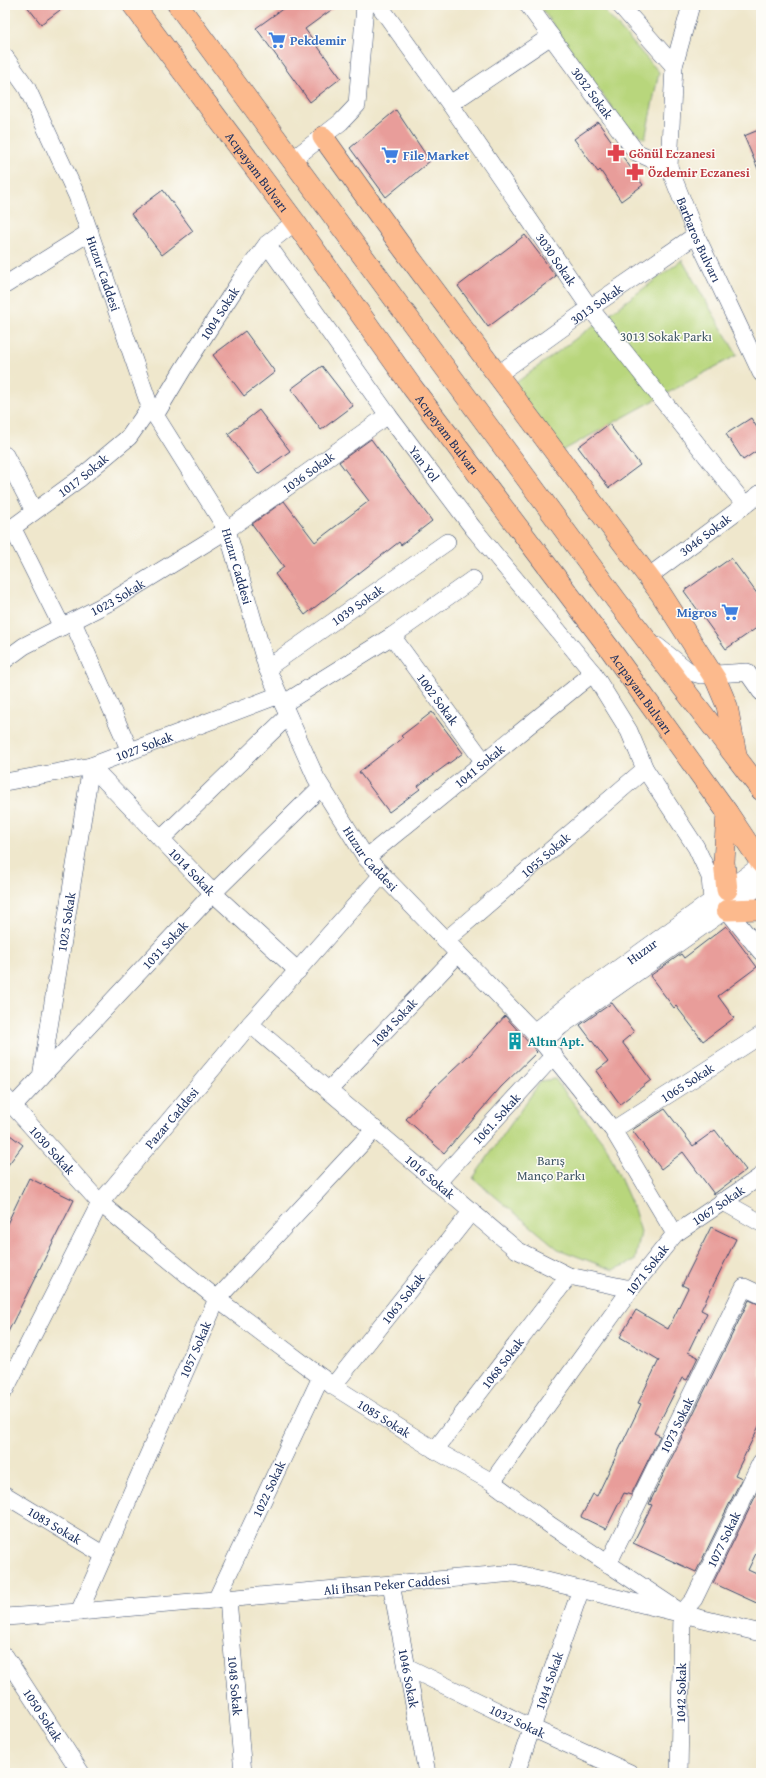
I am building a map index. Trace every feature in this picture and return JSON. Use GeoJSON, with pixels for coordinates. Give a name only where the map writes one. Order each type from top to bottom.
{"type":"FeatureCollection","features":[{"type":"Feature","properties":{"kind":"main road","name":"Acıpayam Bulvarı"},"geometry":{"type":"LineString","coordinates":[[133,5],[295,222],[412,387],[582,611],[727,812],[761,864]]}},
{"type":"Feature","properties":{"kind":"main road"},"geometry":{"type":"LineString","coordinates":[[178,5],[642,635],[761,790]]}},
{"type":"Feature","properties":{"kind":"main road"},"geometry":{"type":"LineString","coordinates":[[323,137],[497,375],[661,594],[712,674],[727,706],[736,758],[761,776]]}},
{"type":"Feature","properties":{"kind":"main road"},"geometry":{"type":"LineString","coordinates":[[727,812],[722,900],[761,909]]}},
{"type":"Feature","properties":{"kind":"street"},"geometry":{"type":"LineString","coordinates":[[292,160],[341,122],[357,104],[365,5]]}},
{"type":"Feature","properties":{"kind":"street","name":"3030 Sokak"},"geometry":{"type":"LineString","coordinates":[[379,5],[450,104],[590,308],[745,504]]}},
{"type":"Feature","properties":{"kind":"street","name":"3032 Sokak"},"geometry":{"type":"LineString","coordinates":[[528,5],[636,152],[669,167]]}},
{"type":"Feature","properties":{"kind":"street"},"geometry":{"type":"LineString","coordinates":[[620,5],[674,66]]}},
{"type":"Feature","properties":{"kind":"street","name":"Barbaros Bulvarı"},"geometry":{"type":"LineString","coordinates":[[691,5],[674,66],[669,167],[696,235],[761,373]]}},
{"type":"Feature","properties":{"kind":"street"},"geometry":{"type":"LineString","coordinates":[[450,104],[551,36]]}},
{"type":"Feature","properties":{"kind":"street","name":"Huzur Caddesi"},"geometry":{"type":"LineString","coordinates":[[5,57],[27,88],[77,196],[153,410],[227,530],[267,668],[321,787],[366,858],[538,1037]]}},
{"type":"Feature","properties":{"kind":"street","name":"1004 Sokak"},"geometry":{"type":"LineString","coordinates":[[153,410],[266,244],[295,222]]}},
{"type":"Feature","properties":{"kind":"street"},"geometry":{"type":"LineString","coordinates":[[5,285],[90,232]]}},
{"type":"Feature","properties":{"kind":"street","name":"3013 Sokak"},"geometry":{"type":"LineString","coordinates":[[497,375],[590,308],[696,235]]}},
{"type":"Feature","properties":{"kind":"street","name":"Yan Yol"},"geometry":{"type":"LineString","coordinates":[[266,244],[388,414],[473,528],[593,674],[629,731],[645,769],[696,846],[722,900]]}},
{"type":"Feature","properties":{"kind":"street","name":"1017 Sokak"},"geometry":{"type":"LineString","coordinates":[[8,530],[79,479],[129,438],[153,410]]}},
{"type":"Feature","properties":{"kind":"street","name":"1036 Sokak"},"geometry":{"type":"LineString","coordinates":[[227,530],[388,414]]}},
{"type":"Feature","properties":{"kind":"street"},"geometry":{"type":"LineString","coordinates":[[5,455],[34,511]]}},
{"type":"Feature","properties":{"kind":"street","name":"3046 Sokak"},"geometry":{"type":"LineString","coordinates":[[648,577],[761,493]]}},
{"type":"Feature","properties":{"kind":"street"},"geometry":{"type":"LineString","coordinates":[[8,530],[68,625],[130,751]]}},
{"type":"Feature","properties":{"kind":"street","name":"1023 Sokak"},"geometry":{"type":"LineString","coordinates":[[5,660],[24,646],[68,625],[112,601],[227,530]]}},
{"type":"Feature","properties":{"kind":"street","name":"1039 Sokak"},"geometry":{"type":"LineString","coordinates":[[267,668],[447,542]]}},
{"type":"Feature","properties":{"kind":"street"},"geometry":{"type":"LineString","coordinates":[[161,839],[283,705],[392,636],[473,579]]}},
{"type":"Feature","properties":{"kind":"street"},"geometry":{"type":"LineString","coordinates":[[642,635],[690,672],[701,675],[747,672],[761,692]]}},
{"type":"Feature","properties":{"kind":"street","name":"1002 Sokak"},"geometry":{"type":"LineString","coordinates":[[392,636],[484,762]]}},
{"type":"Feature","properties":{"kind":"street","name":"1041 Sokak"},"geometry":{"type":"LineString","coordinates":[[366,858],[593,674]]}},
{"type":"Feature","properties":{"kind":"street","name":"1027 Sokak"},"geometry":{"type":"LineString","coordinates":[[5,782],[91,766],[130,751],[283,705]]}},
{"type":"Feature","properties":{"kind":"street","name":"1014 Sokak"},"geometry":{"type":"LineString","coordinates":[[91,766],[213,894],[298,971]]}},
{"type":"Feature","properties":{"kind":"street","name":"1025 Sokak"},"geometry":{"type":"LineString","coordinates":[[41,1077],[91,766]]}},
{"type":"Feature","properties":{"kind":"street","name":"1055 Sokak"},"geometry":{"type":"LineString","coordinates":[[445,941],[645,769]]}},
{"type":"Feature","properties":{"kind":"street","name":"1031 Sokak"},"geometry":{"type":"LineString","coordinates":[[9,1102],[41,1077],[213,894],[321,787]]}},
{"type":"Feature","properties":{"kind":"street","name":"Huzur"},"geometry":{"type":"LineString","coordinates":[[538,1037],[561,1026],[637,972],[722,900],[761,864]]}},
{"type":"Feature","properties":{"kind":"street","name":"Pazar Caddesi"},"geometry":{"type":"LineString","coordinates":[[5,1390],[100,1203],[250,1024],[382,875]]}},
{"type":"Feature","properties":{"kind":"street","name":"Huzur"},"geometry":{"type":"LineString","coordinates":[[722,900],[761,885]]}},
{"type":"Feature","properties":{"kind":"street"},"geometry":{"type":"LineString","coordinates":[[722,900],[761,952]]}},
{"type":"Feature","properties":{"kind":"street","name":"1084 Sokak"},"geometry":{"type":"LineString","coordinates":[[329,1090],[458,954]]}},
{"type":"Feature","properties":{"kind":"street","name":"1016 Sokak"},"geometry":{"type":"LineString","coordinates":[[250,1024],[517,1250],[569,1276],[631,1289]]}},
{"type":"Feature","properties":{"kind":"street","name":"1065 Sokak"},"geometry":{"type":"LineString","coordinates":[[614,1130],[761,1035]]}},
{"type":"Feature","properties":{"kind":"street"},"geometry":{"type":"LineString","coordinates":[[538,1037],[554,1055]]}},
{"type":"Feature","properties":{"kind":"street","name":"1071 Sokak"},"geometry":{"type":"LineString","coordinates":[[492,1482],[631,1289],[675,1234],[614,1130],[554,1055]]}},
{"type":"Feature","properties":{"kind":"street","name":"1061. Sokak"},"geometry":{"type":"LineString","coordinates":[[438,1182],[554,1055]]}},
{"type":"Feature","properties":{"kind":"street","name":"1030 Sokak"},"geometry":{"type":"LineString","coordinates":[[9,1102],[100,1203]]}},
{"type":"Feature","properties":{"kind":"street","name":"1057 Sokak"},"geometry":{"type":"LineString","coordinates":[[79,1612],[217,1299],[375,1129]]}},
{"type":"Feature","properties":{"kind":"street","name":"1067 Sokak"},"geometry":{"type":"LineString","coordinates":[[675,1234],[761,1176]]}},
{"type":"Feature","properties":{"kind":"street"},"geometry":{"type":"LineString","coordinates":[[722,1202],[761,1224]]}},
{"type":"Feature","properties":{"kind":"street","name":"1085 Sokak"},"geometry":{"type":"LineString","coordinates":[[100,1203],[217,1299],[327,1382],[435,1450],[492,1482],[550,1525],[682,1613]]}},
{"type":"Feature","properties":{"kind":"street","name":"1063 Sokak"},"geometry":{"type":"LineString","coordinates":[[327,1382],[472,1211]]}},
{"type":"Feature","properties":{"kind":"street","name":"1068 Sokak"},"geometry":{"type":"LineString","coordinates":[[435,1450],[569,1276]]}},
{"type":"Feature","properties":{"kind":"street","name":"1073 Sokak"},"geometry":{"type":"LineString","coordinates":[[608,1564],[744,1287],[761,1295]]}},
{"type":"Feature","properties":{"kind":"street","name":"1022 Sokak"},"geometry":{"type":"LineString","coordinates":[[222,1600],[327,1382]]}},
{"type":"Feature","properties":{"kind":"street","name":"1077 Sokak"},"geometry":{"type":"LineString","coordinates":[[682,1613],[694,1600],[761,1462]]}},
{"type":"Feature","properties":{"kind":"street","name":"1083 Sokak"},"geometry":{"type":"LineString","coordinates":[[5,1495],[104,1555]]}},
{"type":"Feature","properties":{"kind":"street","name":"Ali İhsan Peker Caddesi"},"geometry":{"type":"LineString","coordinates":[[5,1617],[222,1600],[514,1573],[761,1633]]}},
{"type":"Feature","properties":{"kind":"street","name":"1046 Sokak"},"geometry":{"type":"LineString","coordinates":[[391,1584],[427,1773]]}},
{"type":"Feature","properties":{"kind":"street","name":"1044 Sokak"},"geometry":{"type":"LineString","coordinates":[[516,1773],[581,1589]]}},
{"type":"Feature","properties":{"kind":"street","name":"1048 Sokak"},"geometry":{"type":"LineString","coordinates":[[222,1600],[243,1773]]}},
{"type":"Feature","properties":{"kind":"street","name":"1042 Sokak"},"geometry":{"type":"LineString","coordinates":[[679,1773],[682,1613]]}},
{"type":"Feature","properties":{"kind":"street","name":"1050 Sokak"},"geometry":{"type":"LineString","coordinates":[[5,1656],[81,1773]]}},
{"type":"Feature","properties":{"kind":"street","name":"1032 Sokak"},"geometry":{"type":"LineString","coordinates":[[407,1667],[532,1728],[630,1773]]}},
{"type":"Feature","properties":{"kind":"green space"},"geometry":{"type":"Polygon","coordinates":[[[539,5],[599,5],[659,72],[645,139],[623,123],[539,5]]]}},
{"type":"Feature","properties":{"kind":"green space","name":"3013 Sokak Parkı"},"geometry":{"type":"Polygon","coordinates":[[[682,260],[737,355],[562,451],[513,385],[682,260]]]}},
{"type":"Feature","properties":{"kind":"green space","name":"Barış Manço Parkı"},"geometry":{"type":"Polygon","coordinates":[[[555,1079],[606,1146],[634,1209],[641,1232],[635,1261],[613,1270],[558,1249],[473,1178],[541,1081],[555,1079]]]}},
{"type":"Feature","properties":{"kind":"building"},"geometry":{"type":"Polygon","coordinates":[[[26,5],[67,5],[41,24],[26,5]]]}},
{"type":"Feature","properties":{"kind":"building"},"geometry":{"type":"Polygon","coordinates":[[[288,5],[338,5],[305,29],[341,78],[310,102],[256,28],[288,5]]]}},
{"type":"Feature","properties":{"kind":"building","name":"File Market"},"geometry":{"type":"Polygon","coordinates":[[[396,110],[430,161],[386,197],[350,148],[396,110]]]}},
{"type":"Feature","properties":{"kind":"building"},"geometry":{"type":"Polygon","coordinates":[[[598,122],[643,185],[621,201],[600,170],[598,172],[574,139],[598,122]]]}},
{"type":"Feature","properties":{"kind":"building"},"geometry":{"type":"Polygon","coordinates":[[[761,129],[761,176],[744,136],[761,129]]]}},
{"type":"Feature","properties":{"kind":"building"},"geometry":{"type":"Polygon","coordinates":[[[163,190],[193,231],[162,255],[131,214],[163,190]]]}},
{"type":"Feature","properties":{"kind":"building"},"geometry":{"type":"Polygon","coordinates":[[[525,235],[556,276],[488,327],[458,286],[525,235]]]}},
{"type":"Feature","properties":{"kind":"building"},"geometry":{"type":"Polygon","coordinates":[[[245,331],[275,372],[244,396],[213,355],[245,331]]]}},
{"type":"Feature","properties":{"kind":"building"},"geometry":{"type":"Polygon","coordinates":[[[322,366],[353,406],[321,430],[291,389],[322,366]]]}},
{"type":"Feature","properties":{"kind":"building"},"geometry":{"type":"Polygon","coordinates":[[[259,410],[290,451],[258,474],[228,434],[259,410]]]}},
{"type":"Feature","properties":{"kind":"building"},"geometry":{"type":"Polygon","coordinates":[[[751,418],[761,434],[761,448],[743,460],[726,434],[751,418]]]}},
{"type":"Feature","properties":{"kind":"building"},"geometry":{"type":"Polygon","coordinates":[[[609,424],[640,465],[609,488],[578,447],[609,424]]]}},
{"type":"Feature","properties":{"kind":"building"},"geometry":{"type":"Polygon","coordinates":[[[371,439],[432,521],[401,545],[399,542],[305,615],[275,574],[284,567],[252,524],[284,501],[315,542],[369,501],[339,462],[371,439]]]}},
{"type":"Feature","properties":{"kind":"building","name":"Migros"},"geometry":{"type":"Polygon","coordinates":[[[731,558],[761,599],[761,625],[726,649],[684,591],[731,558]]]}},
{"type":"Feature","properties":{"kind":"building"},"geometry":{"type":"Polygon","coordinates":[[[432,712],[463,753],[418,786],[420,789],[389,812],[359,772],[403,738],[401,736],[432,712]]]}},
{"type":"Feature","properties":{"kind":"building"},"geometry":{"type":"Polygon","coordinates":[[[726,926],[757,967],[718,996],[734,1018],[703,1041],[676,1006],[674,1008],[650,976],[681,954],[684,958],[726,926]]]}},
{"type":"Feature","properties":{"kind":"building"},"geometry":{"type":"Polygon","coordinates":[[[612,1003],[634,1032],[622,1042],[651,1080],[620,1104],[596,1071],[608,1062],[580,1025],[612,1003]]]}},
{"type":"Feature","properties":{"kind":"building"},"geometry":{"type":"Polygon","coordinates":[[[505,1016],[537,1052],[501,1087],[444,1153],[406,1119],[435,1087],[469,1056],[505,1016]]]}},
{"type":"Feature","properties":{"kind":"building"},"geometry":{"type":"Polygon","coordinates":[[[665,1109],[693,1146],[715,1130],[746,1170],[714,1194],[683,1152],[661,1169],[632,1130],[665,1109]]]}},
{"type":"Feature","properties":{"kind":"building"},"geometry":{"type":"Polygon","coordinates":[[[5,1131],[23,1145],[5,1169],[5,1131]]]}},
{"type":"Feature","properties":{"kind":"building"},"geometry":{"type":"Polygon","coordinates":[[[29,1178],[74,1200],[5,1338],[5,1228],[29,1178]]]}},
{"type":"Feature","properties":{"kind":"building"},"geometry":{"type":"Polygon","coordinates":[[[711,1227],[736,1239],[701,1310],[707,1313],[688,1352],[698,1357],[687,1380],[682,1378],[654,1433],[660,1436],[631,1495],[624,1493],[606,1529],[581,1517],[593,1494],[597,1496],[641,1404],[638,1403],[659,1360],[620,1337],[636,1310],[668,1329],[688,1288],[682,1285],[711,1227]]]}},
{"type":"Feature","properties":{"kind":"building"},"geometry":{"type":"Polygon","coordinates":[[[749,1300],[761,1305],[761,1422],[735,1475],[742,1478],[696,1572],[633,1543],[652,1505],[649,1504],[749,1300]]]}},
{"type":"Feature","properties":{"kind":"building"},"geometry":{"type":"Polygon","coordinates":[[[760,1487],[761,1543],[748,1570],[761,1576],[761,1605],[713,1583],[760,1487]]]}},
{"type":"Feature","properties":{"kind":"place","name":"Pekdemir"},"geometry":{"type":"Point","coordinates":[277,40]}},
{"type":"Feature","properties":{"kind":"place","name":"Gönül Eczanesi"},"geometry":{"type":"Point","coordinates":[616,153]}},
{"type":"Feature","properties":{"kind":"place","name":"File Market"},"geometry":{"type":"Point","coordinates":[390,155]}},
{"type":"Feature","properties":{"kind":"place","name":"Özdemir Eczanesi"},"geometry":{"type":"Point","coordinates":[635,172]}},
{"type":"Feature","properties":{"kind":"place","name":"Migros"},"geometry":{"type":"Point","coordinates":[730,612]}},
{"type":"Feature","properties":{"kind":"place","name":"Altın Apt."},"geometry":{"type":"Point","coordinates":[515,1041]}}]}
